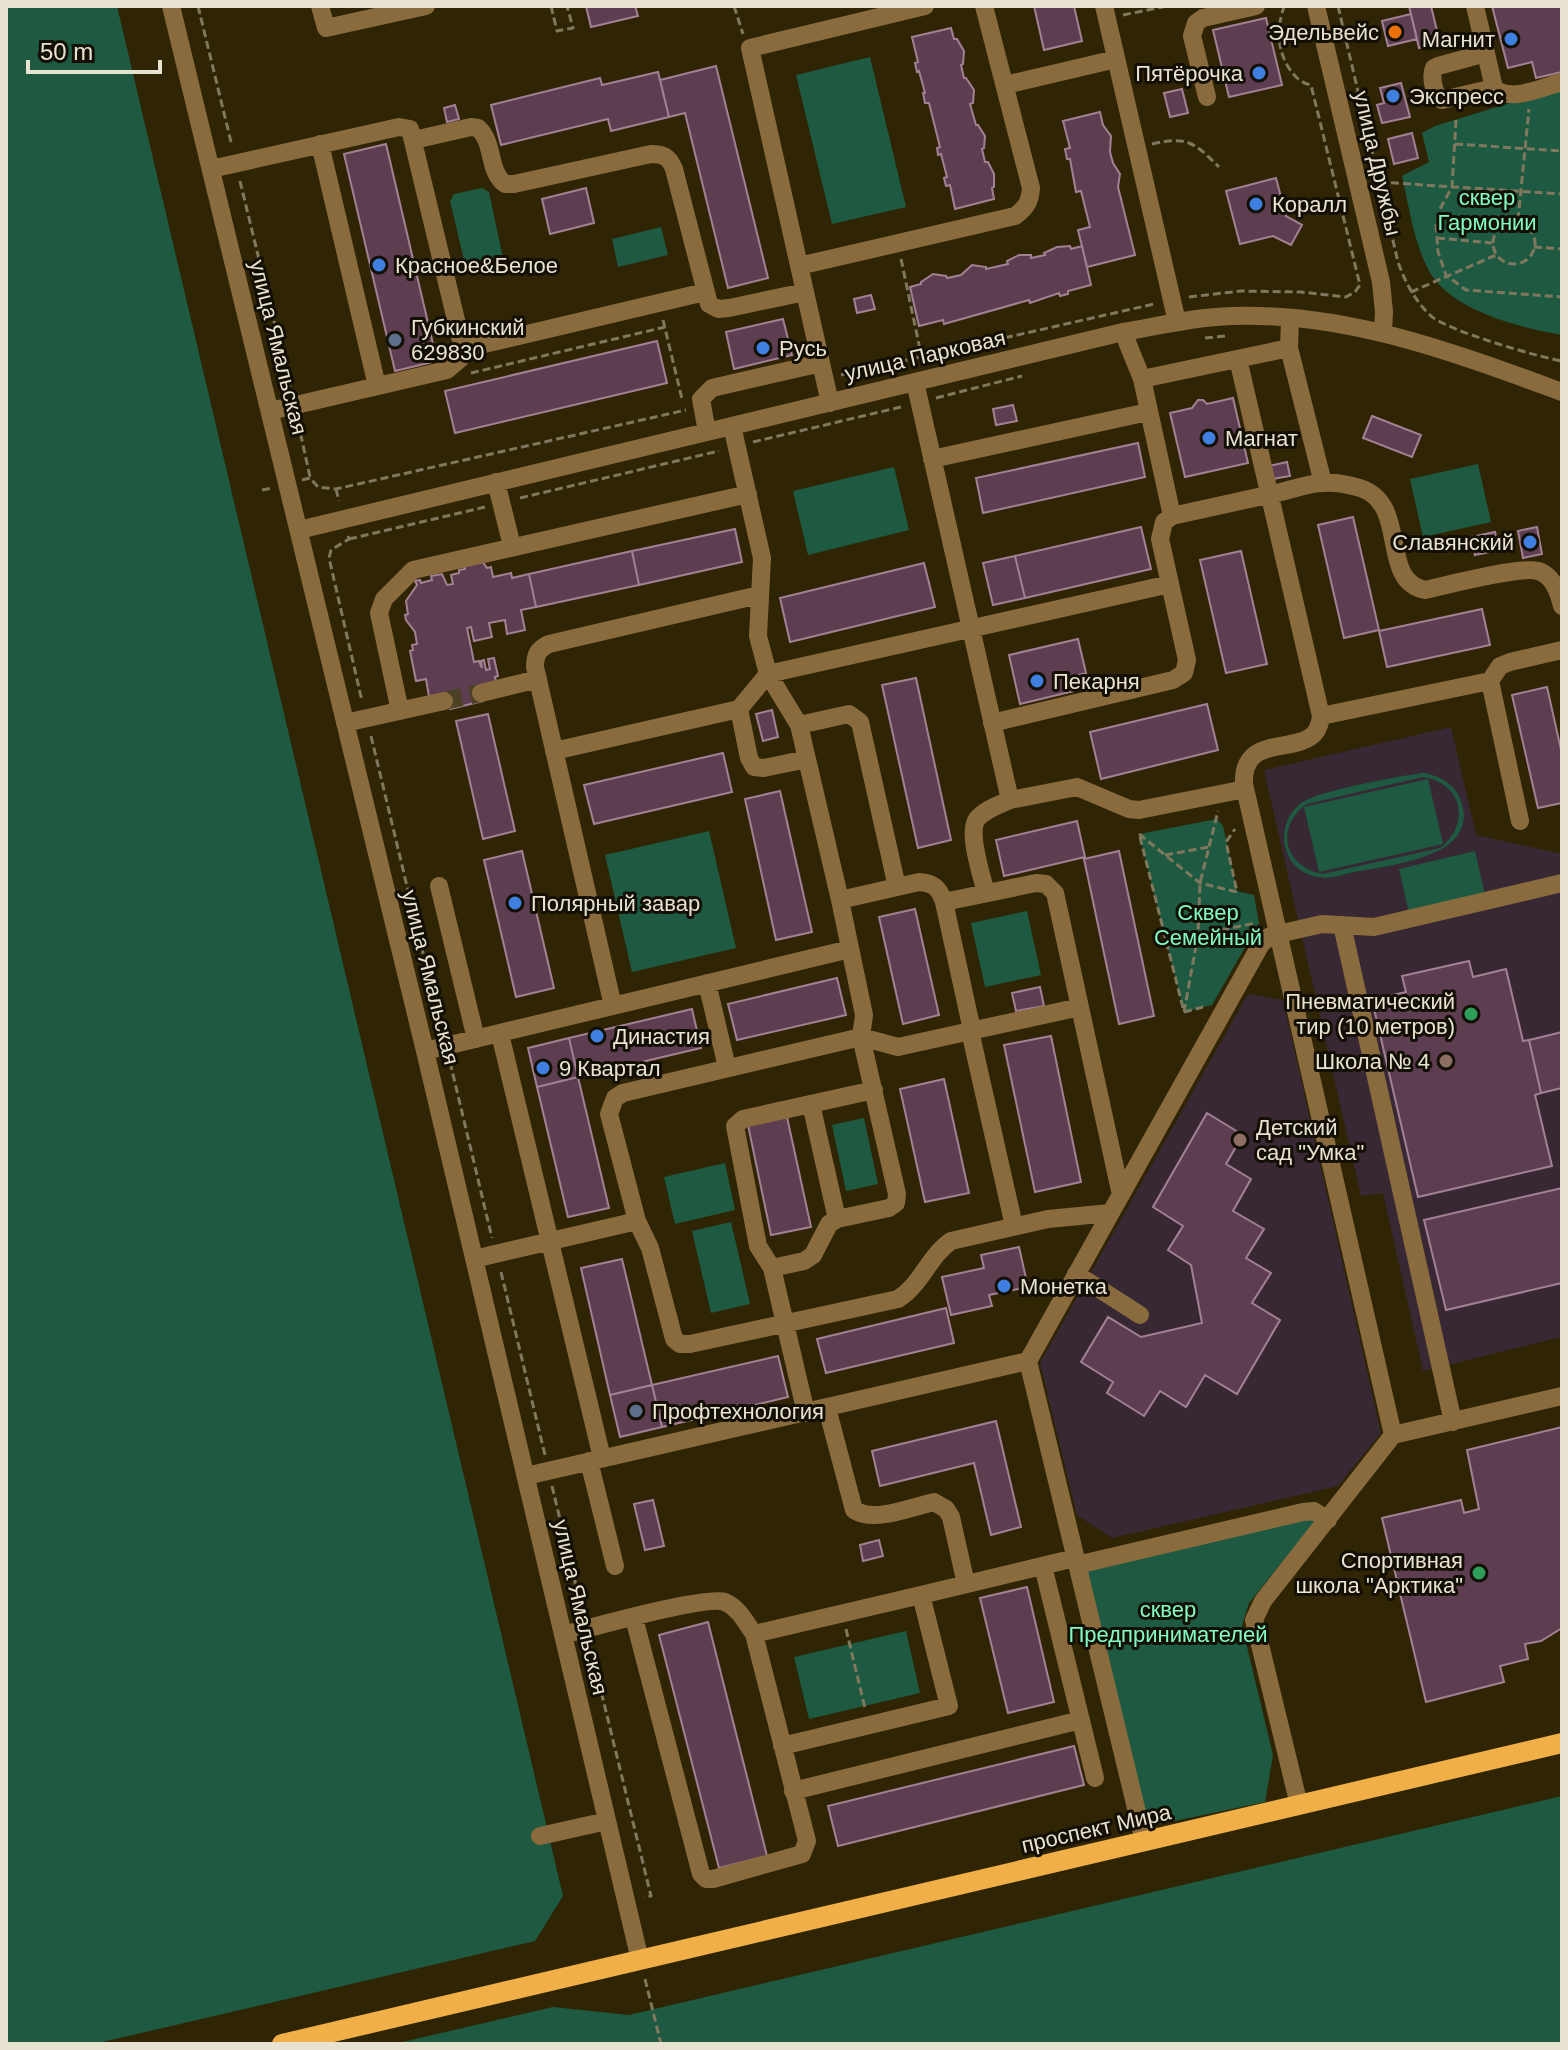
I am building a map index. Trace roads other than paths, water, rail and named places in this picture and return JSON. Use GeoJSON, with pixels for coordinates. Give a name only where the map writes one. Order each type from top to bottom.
{"type":"FeatureCollection","features":[{"type":"Feature","properties":{"kind":"main road","name":"проспект Мира"},"geometry":{"type":"LineString","coordinates":[[282,2044],[1562,1743]]}},
{"type":"Feature","properties":{"kind":"street","name":"улица Ямальская"},"geometry":{"type":"LineString","coordinates":[[171,6],[425,1051],[640,1960]]}},
{"type":"Feature","properties":{"kind":"street"},"geometry":{"type":"LineString","coordinates":[[320,6],[326,28],[416,7]]}},
{"type":"Feature","properties":{"kind":"street"},"geometry":{"type":"LineString","coordinates":[[830,403],[750,48],[925,6]]}},
{"type":"Feature","properties":{"kind":"street"},"geometry":{"type":"LineString","coordinates":[[799,266],[1015,216],[1030,201],[1031,188],[984,6]]}},
{"type":"Feature","properties":{"kind":"street"},"geometry":{"type":"LineString","coordinates":[[1104,6],[1177,322]]}},
{"type":"Feature","properties":{"kind":"street"},"geometry":{"type":"LineString","coordinates":[[1207,97],[1192,36],[1196,23],[1203,18],[1256,6]]}},
{"type":"Feature","properties":{"kind":"street","name":"улица Дружбы"},"geometry":{"type":"LineString","coordinates":[[1316,6],[1381,282],[1383,332]]}},
{"type":"Feature","properties":{"kind":"street"},"geometry":{"type":"LineString","coordinates":[[1475,6],[1494,88],[1503,95],[1509,95],[1562,82]]}},
{"type":"Feature","properties":{"kind":"street"},"geometry":{"type":"LineString","coordinates":[[1486,53],[1438,66],[1434,68],[1432,76],[1437,96],[1442,100],[1494,88]]}},
{"type":"Feature","properties":{"kind":"street"},"geometry":{"type":"LineString","coordinates":[[1005,85],[1116,59]]}},
{"type":"Feature","properties":{"kind":"street"},"geometry":{"type":"LineString","coordinates":[[211,169],[405,126],[410,129],[414,140],[463,349],[460,359],[447,370],[270,411]]}},
{"type":"Feature","properties":{"kind":"street"},"geometry":{"type":"LineString","coordinates":[[414,140],[478,128],[487,140],[495,172],[505,184],[662,154],[670,159],[674,169],[709,304],[718,309],[805,292]]}},
{"type":"Feature","properties":{"kind":"street"},"geometry":{"type":"LineString","coordinates":[[320,144],[377,386]]}},
{"type":"Feature","properties":{"kind":"street"},"geometry":{"type":"LineString","coordinates":[[463,349],[705,292]]}},
{"type":"Feature","properties":{"kind":"street","name":"улица Парковая"},"geometry":{"type":"LineString","coordinates":[[299,530],[1123,332],[1231,316],[1290,318],[1383,332],[1562,392]]}},
{"type":"Feature","properties":{"kind":"street"},"geometry":{"type":"LineString","coordinates":[[1290,318],[1289,348],[1323,483]]}},
{"type":"Feature","properties":{"kind":"street"},"geometry":{"type":"LineString","coordinates":[[1123,332],[1142,379],[1172,516]]}},
{"type":"Feature","properties":{"kind":"street"},"geometry":{"type":"LineString","coordinates":[[1142,379],[1289,348]]}},
{"type":"Feature","properties":{"kind":"street"},"geometry":{"type":"LineString","coordinates":[[1238,359],[1321,716],[1315,733],[1307,738],[1256,754],[1244,774],[1245,789],[1393,1435]]}},
{"type":"Feature","properties":{"kind":"street"},"geometry":{"type":"LineString","coordinates":[[707,432],[693,408],[712,388],[823,371]]}},
{"type":"Feature","properties":{"kind":"street"},"geometry":{"type":"LineString","coordinates":[[915,382],[1010,800]]}},
{"type":"Feature","properties":{"kind":"street"},"geometry":{"type":"LineString","coordinates":[[932,459],[1148,412]]}},
{"type":"Feature","properties":{"kind":"street"},"geometry":{"type":"LineString","coordinates":[[732,426],[762,558],[757,626],[768,674],[799,725],[840,900],[864,1015],[861,1037],[897,1194],[896,1203],[889,1208],[837,1219],[829,1224],[813,1255],[804,1261],[772,1268]]}},
{"type":"Feature","properties":{"kind":"street"},"geometry":{"type":"LineString","coordinates":[[496,482],[512,546]]}},
{"type":"Feature","properties":{"kind":"street"},"geometry":{"type":"LineString","coordinates":[[992,723],[1173,680],[1184,673],[1187,660],[1160,539],[1164,522],[1172,516],[1323,483],[1359,488],[1381,501],[1387,510],[1401,571],[1413,588],[1425,590],[1520,571],[1538,571],[1551,580],[1562,606]]}},
{"type":"Feature","properties":{"kind":"street"},"geometry":{"type":"LineString","coordinates":[[400,711],[379,613],[384,599],[413,570],[748,494]]}},
{"type":"Feature","properties":{"kind":"street"},"geometry":{"type":"LineString","coordinates":[[554,751],[739,709],[768,674],[1170,584]]}},
{"type":"Feature","properties":{"kind":"street"},"geometry":{"type":"LineString","coordinates":[[613,1006],[535,657],[540,648],[549,644],[759,595]]}},
{"type":"Feature","properties":{"kind":"street"},"geometry":{"type":"LineString","coordinates":[[1321,716],[1490,681],[1500,666],[1562,650]]}},
{"type":"Feature","properties":{"kind":"street"},"geometry":{"type":"LineString","coordinates":[[481,693],[538,679]]}},
{"type":"Feature","properties":{"kind":"street"},"geometry":{"type":"LineString","coordinates":[[1490,681],[1520,821]]}},
{"type":"Feature","properties":{"kind":"street"},"geometry":{"type":"LineString","coordinates":[[345,723],[444,701]]}},
{"type":"Feature","properties":{"kind":"street"},"geometry":{"type":"LineString","coordinates":[[739,709],[749,758],[754,767],[764,768],[807,759]]}},
{"type":"Feature","properties":{"kind":"street"},"geometry":{"type":"LineString","coordinates":[[799,725],[849,714],[860,722],[897,887]]}},
{"type":"Feature","properties":{"kind":"street"},"geometry":{"type":"LineString","coordinates":[[986,893],[973,835],[974,824],[988,810],[1010,800],[1077,787],[1133,809],[1153,808],[1245,789]]}},
{"type":"Feature","properties":{"kind":"street"},"geometry":{"type":"LineString","coordinates":[[840,900],[929,883],[939,888],[1014,1226]]}},
{"type":"Feature","properties":{"kind":"street"},"geometry":{"type":"LineString","coordinates":[[944,902],[1036,883],[1046,884],[1055,893],[1121,1195]]}},
{"type":"Feature","properties":{"kind":"street"},"geometry":{"type":"LineString","coordinates":[[1144,1841],[1028,1361],[1261,944],[1270,936],[1322,924],[1374,927],[1562,883]]}},
{"type":"Feature","properties":{"kind":"street"},"geometry":{"type":"LineString","coordinates":[[439,886],[476,1039]]}},
{"type":"Feature","properties":{"kind":"street"},"geometry":{"type":"LineString","coordinates":[[1342,925],[1453,1422]]}},
{"type":"Feature","properties":{"kind":"street"},"geometry":{"type":"LineString","coordinates":[[425,1051],[850,949]]}},
{"type":"Feature","properties":{"kind":"street"},"geometry":{"type":"LineString","coordinates":[[707,983],[727,1067]]}},
{"type":"Feature","properties":{"kind":"street"},"geometry":{"type":"LineString","coordinates":[[1080,1007],[898,1047],[861,1037],[727,1067],[623,1093],[610,1105],[609,1114],[637,1221],[655,1263],[670,1330],[680,1344],[898,1299],[908,1293],[941,1247],[951,1241],[1048,1219],[1110,1213]]}},
{"type":"Feature","properties":{"kind":"street"},"geometry":{"type":"LineString","coordinates":[[500,1034],[550,1242],[615,1566]]}},
{"type":"Feature","properties":{"kind":"street"},"geometry":{"type":"LineString","coordinates":[[806,1413],[772,1268],[758,1246],[735,1126],[743,1119],[874,1090]]}},
{"type":"Feature","properties":{"kind":"street"},"geometry":{"type":"LineString","coordinates":[[811,1104],[837,1219]]}},
{"type":"Feature","properties":{"kind":"street"},"geometry":{"type":"LineString","coordinates":[[474,1259],[637,1221]]}},
{"type":"Feature","properties":{"kind":"street"},"geometry":{"type":"LineString","coordinates":[[1076,1274],[1140,1315]]}},
{"type":"Feature","properties":{"kind":"street"},"geometry":{"type":"LineString","coordinates":[[526,1476],[1028,1361]]}},
{"type":"Feature","properties":{"kind":"street"},"geometry":{"type":"LineString","coordinates":[[1299,1805],[1254,1620],[1263,1601],[1393,1435],[1562,1396]]}},
{"type":"Feature","properties":{"kind":"street"},"geometry":{"type":"LineString","coordinates":[[827,1408],[854,1510],[863,1515],[874,1515],[934,1502],[941,1504],[951,1517],[966,1584]]}},
{"type":"Feature","properties":{"kind":"street"},"geometry":{"type":"LineString","coordinates":[[754,1634],[1043,1566],[1303,1512],[1314,1511],[1328,1520]]}},
{"type":"Feature","properties":{"kind":"street"},"geometry":{"type":"LineString","coordinates":[[1043,1566],[1095,1778]]}},
{"type":"Feature","properties":{"kind":"street"},"geometry":{"type":"LineString","coordinates":[[782,1746],[949,1706],[921,1595]]}},
{"type":"Feature","properties":{"kind":"street"},"geometry":{"type":"LineString","coordinates":[[563,1635],[709,1600],[724,1601],[736,1608],[754,1634],[807,1841],[802,1854],[713,1879],[706,1879],[701,1874],[634,1618]]}},
{"type":"Feature","properties":{"kind":"street"},"geometry":{"type":"LineString","coordinates":[[793,1791],[1081,1720]]}},
{"type":"Feature","properties":{"kind":"street"},"geometry":{"type":"LineString","coordinates":[[540,1836],[607,1821]]}},
{"type":"Feature","properties":{"kind":"tunnel"},"geometry":{"type":"LineString","coordinates":[[444,701],[481,693]]}},
{"type":"Feature","properties":{"kind":"place","name":"Эдельвейс"},"geometry":{"type":"Point","coordinates":[1395,32]}},
{"type":"Feature","properties":{"kind":"place","name":"Магнит"},"geometry":{"type":"Point","coordinates":[1511,39]}},
{"type":"Feature","properties":{"kind":"place","name":"Пятёрочка"},"geometry":{"type":"Point","coordinates":[1259,73]}},
{"type":"Feature","properties":{"kind":"place","name":"Экспресс"},"geometry":{"type":"Point","coordinates":[1393,96]}},
{"type":"Feature","properties":{"kind":"place","name":"Коралл"},"geometry":{"type":"Point","coordinates":[1256,204]}},
{"type":"Feature","properties":{"kind":"place","name":"Красное&Белое"},"geometry":{"type":"Point","coordinates":[379,265]}},
{"type":"Feature","properties":{"kind":"place","name":"Губкинский 629830"},"geometry":{"type":"Point","coordinates":[395,340]}},
{"type":"Feature","properties":{"kind":"place","name":"Русь"},"geometry":{"type":"Point","coordinates":[763,348]}},
{"type":"Feature","properties":{"kind":"place","name":"Магнат"},"geometry":{"type":"Point","coordinates":[1209,438]}},
{"type":"Feature","properties":{"kind":"place","name":"Славянский"},"geometry":{"type":"Point","coordinates":[1530,542]}},
{"type":"Feature","properties":{"kind":"place","name":"Пекарня"},"geometry":{"type":"Point","coordinates":[1037,681]}},
{"type":"Feature","properties":{"kind":"place","name":"Полярный завар"},"geometry":{"type":"Point","coordinates":[515,903]}},
{"type":"Feature","properties":{"kind":"place","name":"Пневматический тир (10 метров)"},"geometry":{"type":"Point","coordinates":[1471,1014]}},
{"type":"Feature","properties":{"kind":"place","name":"Династия"},"geometry":{"type":"Point","coordinates":[597,1036]}},
{"type":"Feature","properties":{"kind":"place","name":"Школа № 4"},"geometry":{"type":"Point","coordinates":[1446,1061]}},
{"type":"Feature","properties":{"kind":"place","name":"9 Квартал"},"geometry":{"type":"Point","coordinates":[543,1068]}},
{"type":"Feature","properties":{"kind":"place","name":"Детский сад \"Умка\""},"geometry":{"type":"Point","coordinates":[1240,1140]}},
{"type":"Feature","properties":{"kind":"place","name":"Монетка"},"geometry":{"type":"Point","coordinates":[1004,1286]}},
{"type":"Feature","properties":{"kind":"place","name":"Профтехнология"},"geometry":{"type":"Point","coordinates":[636,1411]}},
{"type":"Feature","properties":{"kind":"place","name":"Спортивная школа \"Арктика\""},"geometry":{"type":"Point","coordinates":[1479,1573]}},
{"type":"Feature","properties":{"kind":"park label","name":"сквер Гармонии"},"geometry":{"type":"Point","coordinates":[1487,210]}},
{"type":"Feature","properties":{"kind":"park label","name":"Сквер Семейный"},"geometry":{"type":"Point","coordinates":[1208,924]}},
{"type":"Feature","properties":{"kind":"park label","name":"сквер Предпринимателей"},"geometry":{"type":"Point","coordinates":[1168,1622]}}]}
